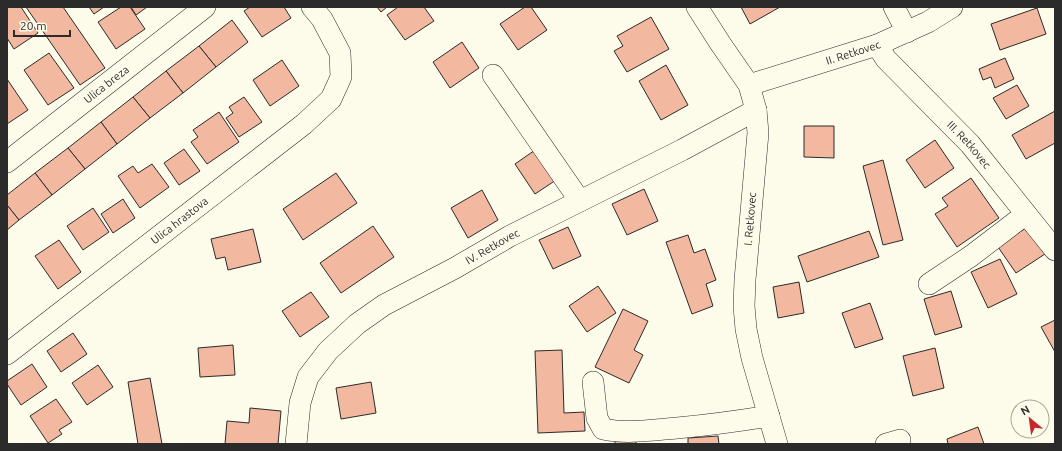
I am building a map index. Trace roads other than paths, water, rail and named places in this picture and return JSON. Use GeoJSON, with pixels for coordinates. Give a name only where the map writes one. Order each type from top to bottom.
{"type":"FeatureCollection","features":[{"type":"Feature","properties":{"kind":"street","name":"Ulica breza"},"geometry":{"type":"LineString","coordinates":[[7,162],[205,7]]}},
{"type":"Feature","properties":{"kind":"street","name":"Ulica hrastova"},"geometry":{"type":"LineString","coordinates":[[7,354],[304,124],[331,99],[341,77],[340,53],[322,19],[312,7]]}},
{"type":"Feature","properties":{"kind":"street","name":"I. Retkovec"},"geometry":{"type":"LineString","coordinates":[[697,7],[749,85],[756,110],[758,133],[744,280],[744,306],[746,329],[752,358],[777,444]]}},
{"type":"Feature","properties":{"kind":"street"},"geometry":{"type":"LineString","coordinates":[[894,7],[907,32]]}},
{"type":"Feature","properties":{"kind":"street","name":"II. Retkovec"},"geometry":{"type":"LineString","coordinates":[[749,85],[877,45],[928,22],[952,7]]}},
{"type":"Feature","properties":{"kind":"street","name":"III. Retkovec"},"geometry":{"type":"LineString","coordinates":[[877,45],[886,59],[970,144],[1055,250]]}},
{"type":"Feature","properties":{"kind":"street"},"geometry":{"type":"LineString","coordinates":[[493,75],[580,201]]}},
{"type":"Feature","properties":{"kind":"street","name":"IV. Retkovec"},"geometry":{"type":"LineString","coordinates":[[296,444],[300,404],[308,377],[328,351],[357,324],[384,305],[455,268],[510,236],[682,150],[756,110]]}},
{"type":"Feature","properties":{"kind":"street"},"geometry":{"type":"LineString","coordinates":[[929,284],[1026,214]]}},
{"type":"Feature","properties":{"kind":"street"},"geometry":{"type":"LineString","coordinates":[[593,382],[597,418],[603,429],[614,431],[652,430],[731,422],[769,416]]}}]}
